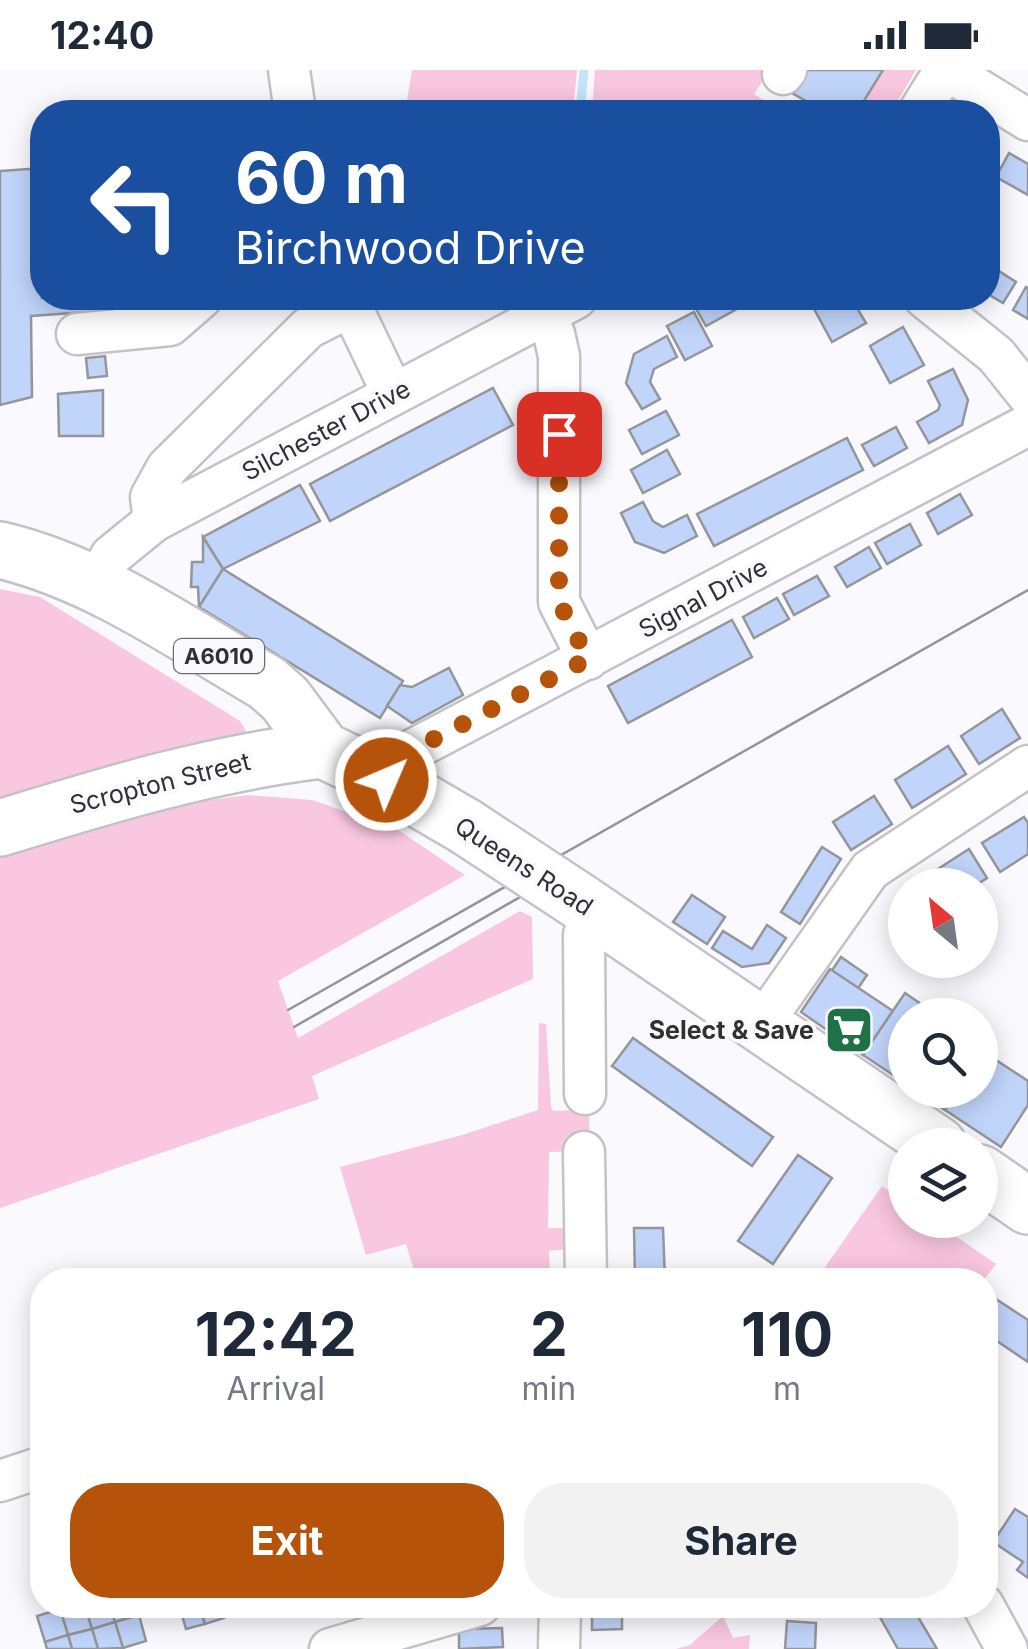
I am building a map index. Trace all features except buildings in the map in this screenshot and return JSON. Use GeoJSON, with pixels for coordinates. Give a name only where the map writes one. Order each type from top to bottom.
{"type":"FeatureCollection","features":[{"type":"Feature","properties":{"kind":"highway","name":"Queens Road"},"geometry":{"type":"LineString","coordinates":[[0,550],[40,560],[96,584],[267,683],[286,699],[323,750],[386,780],[465,826],[913,1128]]}},
{"type":"Feature","properties":{"kind":"highway","name":"Scropton Street"},"geometry":{"type":"LineString","coordinates":[[0,828],[140,785],[257,758],[323,750]]}},
{"type":"Feature","properties":{"kind":"highway"},"geometry":{"type":"LineString","coordinates":[[0,812],[84,802]]}},
{"type":"Feature","properties":{"kind":"street"},"geometry":{"type":"LineString","coordinates":[[289,70],[293,100]]}},
{"type":"Feature","properties":{"kind":"street"},"geometry":{"type":"LineString","coordinates":[[926,100],[946,70],[995,100]]}},
{"type":"Feature","properties":{"kind":"street"},"geometry":{"type":"LineString","coordinates":[[1000,103],[1028,120]]}},
{"type":"Feature","properties":{"kind":"street"},"geometry":{"type":"LineString","coordinates":[[77,334],[170,325],[187,310]]}},
{"type":"Feature","properties":{"kind":"street"},"geometry":{"type":"LineString","coordinates":[[154,520],[151,497],[167,468],[308,328],[336,310]]}},
{"type":"Feature","properties":{"kind":"street"},"geometry":{"type":"LineString","coordinates":[[353,310],[394,394]]}},
{"type":"Feature","properties":{"kind":"street","name":"Silchester Drive"},"geometry":{"type":"LineString","coordinates":[[96,584],[111,556],[154,520],[551,310]]}},
{"type":"Feature","properties":{"kind":"street"},"geometry":{"type":"LineString","coordinates":[[559,310],[554,334],[560,356],[559,602],[588,659]]}},
{"type":"Feature","properties":{"kind":"street"},"geometry":{"type":"LineString","coordinates":[[940,310],[996,355],[1028,395]]}},
{"type":"Feature","properties":{"kind":"street","name":"Signal Drive"},"geometry":{"type":"LineString","coordinates":[[386,780],[405,754],[1028,425]]}},
{"type":"Feature","properties":{"kind":"street"},"geometry":{"type":"LineString","coordinates":[[761,1025],[870,870],[1028,766]]}},
{"type":"Feature","properties":{"kind":"street"},"geometry":{"type":"LineString","coordinates":[[585,1094],[584,935],[589,908]]}},
{"type":"Feature","properties":{"kind":"street"},"geometry":{"type":"LineString","coordinates":[[584,1152],[586,1268]]}},
{"type":"Feature","properties":{"kind":"street"},"geometry":{"type":"LineString","coordinates":[[0,1481],[30,1471]]}},
{"type":"Feature","properties":{"kind":"street"},"geometry":{"type":"LineString","coordinates":[[330,1649],[436,1618]]}},
{"type":"Feature","properties":{"kind":"street"},"geometry":{"type":"LineString","coordinates":[[559,1649],[560,1618]]}},
{"type":"Feature","properties":{"kind":"street"},"geometry":{"type":"LineString","coordinates":[[991,1618],[1008,1649]]}},
{"type":"Feature","properties":{"kind":"shaded area"},"geometry":{"type":"Polygon","coordinates":[[[412,70],[577,70],[574,100],[407,100],[412,70]]]}},
{"type":"Feature","properties":{"kind":"shaded area"},"geometry":{"type":"Polygon","coordinates":[[[595,70],[770,70],[754,94],[763,100],[593,100],[595,70]]]}},
{"type":"Feature","properties":{"kind":"shaded area"},"geometry":{"type":"Polygon","coordinates":[[[884,70],[916,70],[898,100],[865,100],[884,70]]]}},
{"type":"Feature","properties":{"kind":"shaded area"},"geometry":{"type":"Polygon","coordinates":[[[0,589],[40,597],[240,721],[247,733],[242,745],[169,765],[0,798],[0,589]]]}},
{"type":"Feature","properties":{"kind":"shaded area"},"geometry":{"type":"Polygon","coordinates":[[[248,795],[312,800],[398,830],[465,875],[278,981],[298,1038],[520,911],[532,917],[533,979],[312,1076],[319,1099],[0,1208],[0,856],[166,806],[248,795]]]}},
{"type":"Feature","properties":{"kind":"shaded area"},"geometry":{"type":"Polygon","coordinates":[[[539,1023],[546,1024],[553,1111],[589,1109],[590,1151],[549,1152],[548,1228],[573,1228],[570,1249],[549,1251],[550,1268],[413,1268],[406,1244],[366,1255],[340,1167],[538,1110],[539,1023]]]}},
{"type":"Feature","properties":{"kind":"shaded area"},"geometry":{"type":"Polygon","coordinates":[[[882,1186],[888,1190],[888,1238],[958,1238],[996,1264],[993,1268],[824,1268],[882,1186]]]}},
{"type":"Feature","properties":{"kind":"shaded area"},"geometry":{"type":"Polygon","coordinates":[[[721,1618],[733,1638],[750,1635],[749,1649],[676,1649],[690,1645],[721,1618]]]}},
{"type":"Feature","properties":{"kind":"waterway"},"geometry":{"type":"LineString","coordinates":[[581,100],[584,70]]}},
{"type":"Feature","properties":{"kind":"tram line"},"geometry":{"type":"LineString","coordinates":[[288,1010],[1028,590]]}},
{"type":"Feature","properties":{"kind":"tram line"},"geometry":{"type":"LineString","coordinates":[[294,1027],[534,889]]}},
{"type":"Feature","properties":{"kind":"place","name":"Select & Save"},"geometry":{"type":"Point","coordinates":[849,1030]}},
{"type":"Feature","properties":{"kind":"route"},"geometry":{"type":"LineString","coordinates":[[386,780],[405,754],[588,659],[559,602],[559,434]]}}]}
